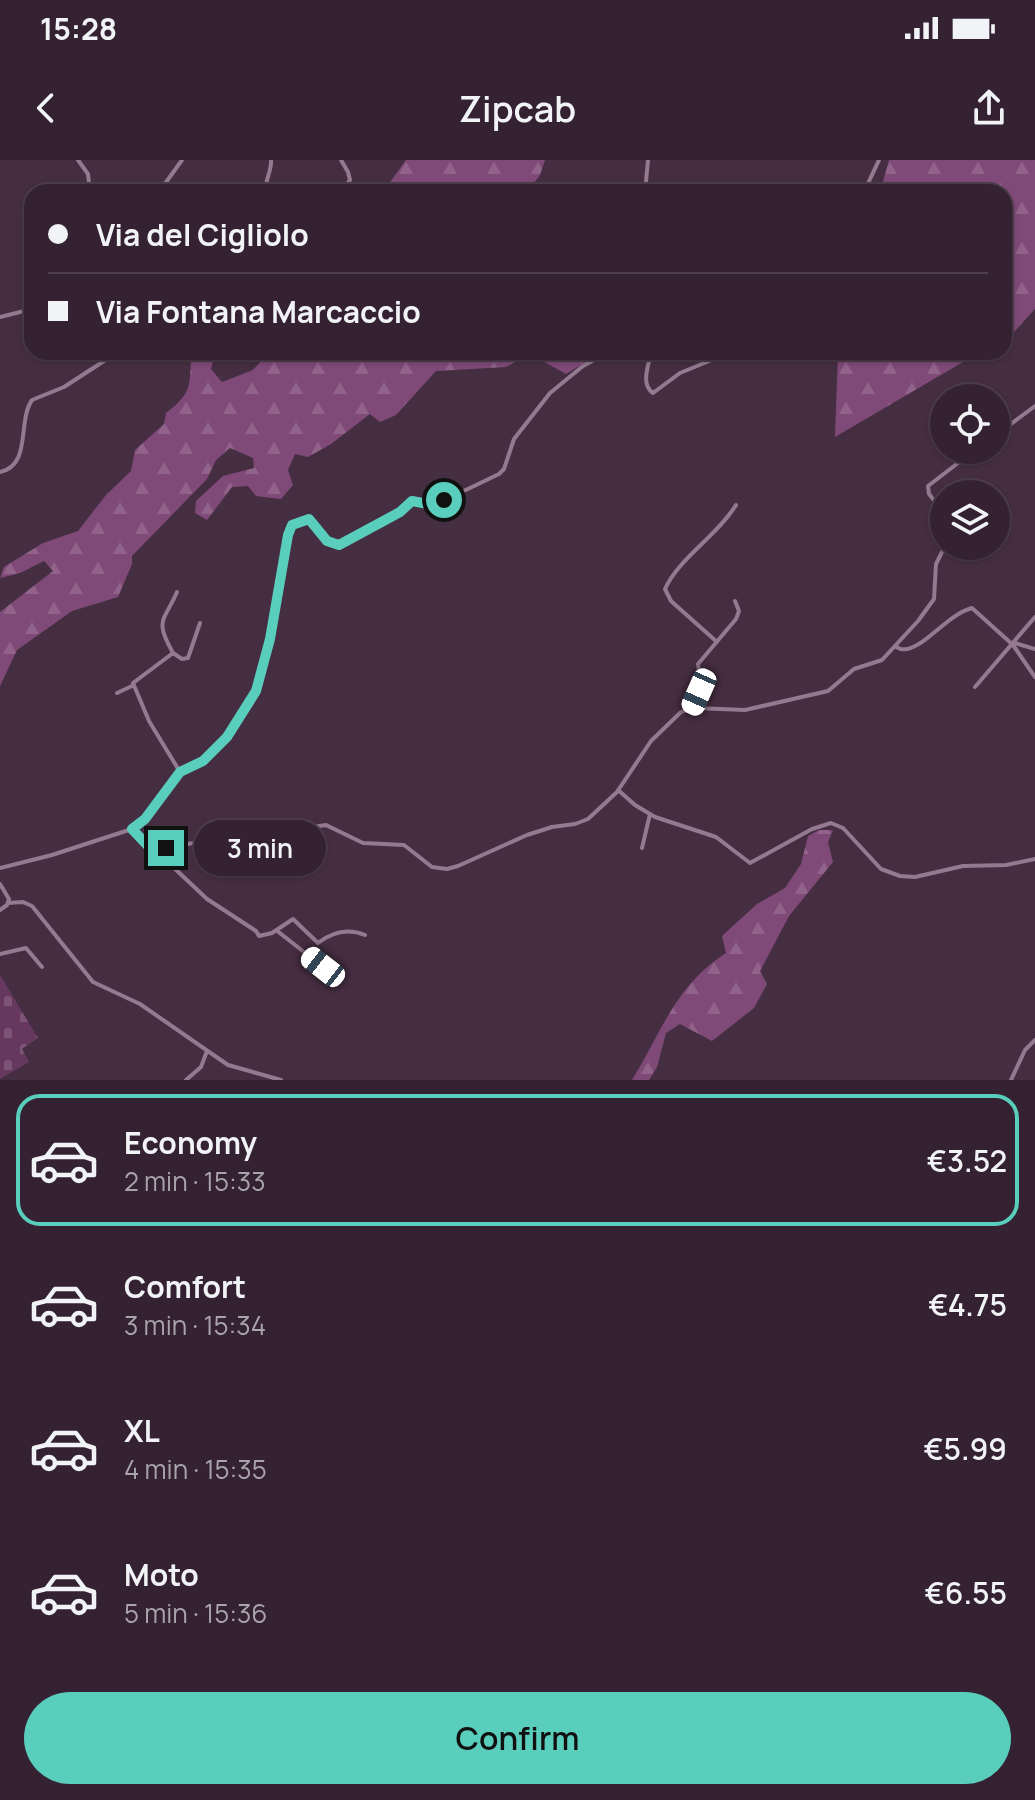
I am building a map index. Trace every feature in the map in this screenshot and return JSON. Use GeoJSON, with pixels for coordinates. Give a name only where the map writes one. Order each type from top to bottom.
{"type":"FeatureCollection","features":[{"type":"Feature","properties":{"kind":"street"},"geometry":{"type":"LineString","coordinates":[[78,160],[88,174],[89,184]]}},
{"type":"Feature","properties":{"kind":"street"},"geometry":{"type":"LineString","coordinates":[[165,184],[182,160]]}},
{"type":"Feature","properties":{"kind":"street"},"geometry":{"type":"LineString","coordinates":[[265,184],[271,160]]}},
{"type":"Feature","properties":{"kind":"street"},"geometry":{"type":"LineString","coordinates":[[341,160],[350,180],[347,184]]}},
{"type":"Feature","properties":{"kind":"street"},"geometry":{"type":"LineString","coordinates":[[646,184],[648,160]]}},
{"type":"Feature","properties":{"kind":"street"},"geometry":{"type":"LineString","coordinates":[[868,184],[879,160]]}},
{"type":"Feature","properties":{"kind":"street"},"geometry":{"type":"LineString","coordinates":[[0,317],[24,311]]}},
{"type":"Feature","properties":{"kind":"street"},"geometry":{"type":"LineString","coordinates":[[0,472],[13,468],[19,460],[27,409],[32,400],[64,387],[106,360]]}},
{"type":"Feature","properties":{"kind":"street"},"geometry":{"type":"LineString","coordinates":[[0,868],[132,829],[145,819],[180,772],[203,761],[218,747],[257,690],[270,639],[288,535],[293,524],[309,519],[327,541],[339,545],[400,512],[412,501],[428,504],[443,501],[499,474],[505,467],[514,439],[548,396],[594,360]]}},
{"type":"Feature","properties":{"kind":"street"},"geometry":{"type":"LineString","coordinates":[[650,360],[646,384],[653,393],[683,372],[712,360]]}},
{"type":"Feature","properties":{"kind":"street"},"geometry":{"type":"LineString","coordinates":[[1010,425],[1035,406]]}},
{"type":"Feature","properties":{"kind":"street"},"geometry":{"type":"LineString","coordinates":[[936,480],[957,464]]}},
{"type":"Feature","properties":{"kind":"street"},"geometry":{"type":"LineString","coordinates":[[717,642],[671,601],[665,589],[673,575],[721,528],[736,505]]}},
{"type":"Feature","properties":{"kind":"street"},"geometry":{"type":"LineString","coordinates":[[154,849],[202,841],[232,843],[326,825],[363,843],[404,845],[429,866],[450,868],[530,833],[581,822],[618,790],[654,738],[676,715],[692,709],[742,710],[827,692],[854,669],[882,660],[934,599],[938,560]]}},
{"type":"Feature","properties":{"kind":"street"},"geometry":{"type":"LineString","coordinates":[[177,592],[161,623],[173,653],[187,659],[200,623]]}},
{"type":"Feature","properties":{"kind":"street"},"geometry":{"type":"LineString","coordinates":[[692,709],[701,686],[698,664],[739,613],[735,601]]}},
{"type":"Feature","properties":{"kind":"street"},"geometry":{"type":"LineString","coordinates":[[895,646],[904,650],[911,648],[947,620],[971,608],[1014,644],[1035,677]]}},
{"type":"Feature","properties":{"kind":"street"},"geometry":{"type":"LineString","coordinates":[[975,687],[1035,617]]}},
{"type":"Feature","properties":{"kind":"street"},"geometry":{"type":"LineString","coordinates":[[1014,644],[1035,649]]}},
{"type":"Feature","properties":{"kind":"street"},"geometry":{"type":"LineString","coordinates":[[173,653],[136,678],[134,685],[150,723],[180,772]]}},
{"type":"Feature","properties":{"kind":"street"},"geometry":{"type":"LineString","coordinates":[[117,693],[134,685]]}},
{"type":"Feature","properties":{"kind":"street"},"geometry":{"type":"LineString","coordinates":[[618,790],[650,814],[716,837],[750,863],[814,828],[831,823],[844,830],[880,868],[900,876],[915,877],[963,866],[1006,865],[1035,859]]}},
{"type":"Feature","properties":{"kind":"street"},"geometry":{"type":"LineString","coordinates":[[642,848],[650,814]]}},
{"type":"Feature","properties":{"kind":"street"},"geometry":{"type":"LineString","coordinates":[[132,829],[144,844],[154,849],[206,898],[256,931],[258,936],[276,930],[293,919],[318,943],[327,936],[346,931],[365,935]]}},
{"type":"Feature","properties":{"kind":"street"},"geometry":{"type":"LineString","coordinates":[[0,884],[7,894],[8,903]]}},
{"type":"Feature","properties":{"kind":"street"},"geometry":{"type":"LineString","coordinates":[[0,910],[8,903],[23,902],[32,906],[91,980],[138,1002],[231,1066],[281,1080]]}},
{"type":"Feature","properties":{"kind":"street"},"geometry":{"type":"LineString","coordinates":[[276,930],[323,967]]}},
{"type":"Feature","properties":{"kind":"street"},"geometry":{"type":"LineString","coordinates":[[0,954],[26,948],[42,967]]}},
{"type":"Feature","properties":{"kind":"street"},"geometry":{"type":"LineString","coordinates":[[1011,1080],[1026,1048],[1035,1040]]}},
{"type":"Feature","properties":{"kind":"street"},"geometry":{"type":"LineString","coordinates":[[186,1080],[201,1067],[207,1051]]}},
{"type":"Feature","properties":{"kind":"green space"},"geometry":{"type":"Polygon","coordinates":[[[406,160],[545,160],[533,184],[389,184],[406,160]]]}},
{"type":"Feature","properties":{"kind":"green space"},"geometry":{"type":"Polygon","coordinates":[[[889,160],[1035,160],[1035,309],[1014,332],[1012,184],[882,184],[889,160]]]}},
{"type":"Feature","properties":{"kind":"green space"},"geometry":{"type":"Polygon","coordinates":[[[191,360],[213,360],[211,369],[222,382],[253,370],[262,360],[519,360],[506,367],[436,371],[396,415],[380,422],[370,414],[331,444],[308,457],[295,454],[288,470],[293,485],[281,499],[256,496],[248,486],[232,487],[207,520],[195,513],[196,501],[223,476],[254,468],[253,458],[230,448],[216,460],[207,479],[132,556],[132,564],[118,597],[72,611],[17,650],[0,686],[0,612],[53,571],[44,561],[20,573],[0,578],[4,567],[43,543],[78,531],[106,495],[131,471],[135,450],[164,424],[166,413],[182,399],[190,380],[191,360]]]}},
{"type":"Feature","properties":{"kind":"green space"},"geometry":{"type":"Polygon","coordinates":[[[541,360],[589,360],[566,374],[541,360]]]}},
{"type":"Feature","properties":{"kind":"green space"},"geometry":{"type":"Polygon","coordinates":[[[838,360],[966,360],[835,437],[838,360]]]}},
{"type":"Feature","properties":{"kind":"green space"},"geometry":{"type":"Polygon","coordinates":[[[819,830],[833,830],[828,842],[833,862],[789,916],[760,971],[767,984],[754,1008],[712,1041],[680,1024],[666,1033],[657,1067],[649,1080],[632,1080],[682,994],[694,979],[726,953],[722,936],[757,904],[785,888],[801,864],[808,836],[819,830]]]}},
{"type":"Feature","properties":{"kind":"green space"},"geometry":{"type":"Polygon","coordinates":[[[0,975],[38,1038],[22,1049],[29,1062],[0,1079],[0,975]]]}},
{"type":"Feature","properties":{"kind":"route"},"geometry":{"type":"LineString","coordinates":[[166,848],[149,847],[132,829],[145,819],[180,772],[203,761],[227,737],[256,691],[270,639],[292,525],[309,519],[327,541],[339,545],[400,512],[412,501],[428,504],[444,500]]}}]}
